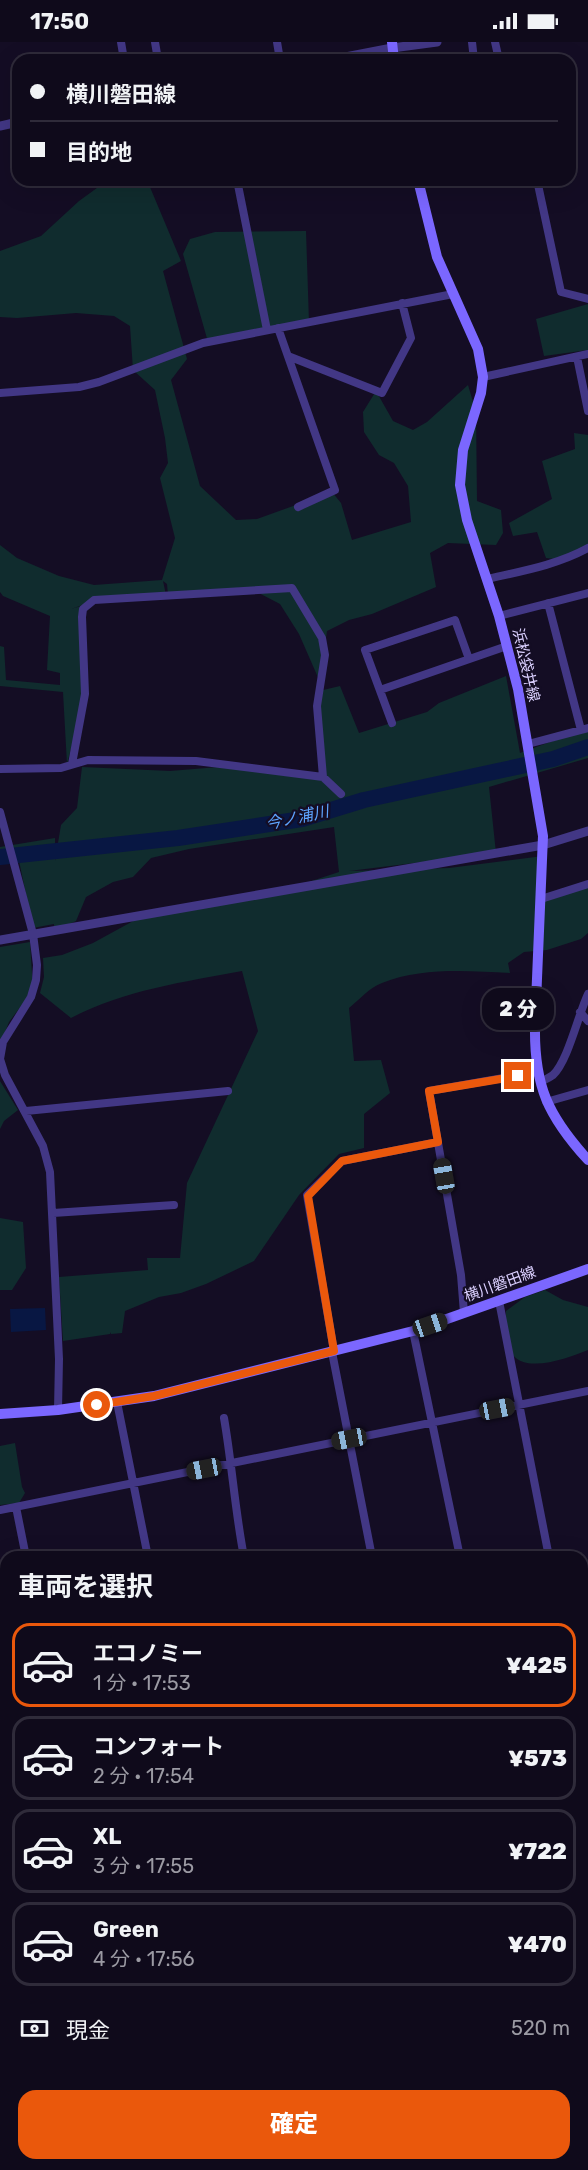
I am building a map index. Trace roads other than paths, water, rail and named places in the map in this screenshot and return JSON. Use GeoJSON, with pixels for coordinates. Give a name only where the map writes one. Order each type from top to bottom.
{"type":"FeatureCollection","features":[{"type":"Feature","properties":{"kind":"main road","name":"浜松袋井線"},"geometry":{"type":"LineString","coordinates":[[419,186],[437,257],[478,349],[483,377],[476,412],[463,450],[460,485],[467,520],[499,616],[518,689],[531,758],[543,845],[534,1051],[546,1102],[561,1126],[588,1160]]}},
{"type":"Feature","properties":{"kind":"main road","name":"横川磐田線"},"geometry":{"type":"LineString","coordinates":[[0,1414],[58,1410],[154,1396],[413,1331],[588,1269]]}},
{"type":"Feature","properties":{"kind":"street"},"geometry":{"type":"LineString","coordinates":[[355,54],[392,45],[437,42]]}},
{"type":"Feature","properties":{"kind":"street"},"geometry":{"type":"LineString","coordinates":[[238,186],[267,330]]}},
{"type":"Feature","properties":{"kind":"street"},"geometry":{"type":"LineString","coordinates":[[538,186],[561,292],[588,299]]}},
{"type":"Feature","properties":{"kind":"street"},"geometry":{"type":"LineString","coordinates":[[0,393],[79,387],[99,382],[203,343],[453,294]]}},
{"type":"Feature","properties":{"kind":"street"},"geometry":{"type":"LineString","coordinates":[[288,356],[382,393],[411,338],[402,303]]}},
{"type":"Feature","properties":{"kind":"street"},"geometry":{"type":"LineString","coordinates":[[278,328],[335,490],[298,507]]}},
{"type":"Feature","properties":{"kind":"street"},"geometry":{"type":"LineString","coordinates":[[483,377],[588,354]]}},
{"type":"Feature","properties":{"kind":"street"},"geometry":{"type":"LineString","coordinates":[[577,357],[588,411]]}},
{"type":"Feature","properties":{"kind":"street"},"geometry":{"type":"LineString","coordinates":[[487,579],[551,564],[588,548]]}},
{"type":"Feature","properties":{"kind":"street"},"geometry":{"type":"LineString","coordinates":[[72,764],[85,694],[81,617],[83,609],[94,600],[292,588],[322,638],[325,655],[316,706],[322,777]]}},
{"type":"Feature","properties":{"kind":"street"},"geometry":{"type":"LineString","coordinates":[[499,616],[588,593]]}},
{"type":"Feature","properties":{"kind":"street"},"geometry":{"type":"LineString","coordinates":[[528,744],[584,729],[548,603]]}},
{"type":"Feature","properties":{"kind":"street"},"geometry":{"type":"LineString","coordinates":[[392,723],[365,650],[455,620],[469,658]]}},
{"type":"Feature","properties":{"kind":"street"},"geometry":{"type":"LineString","coordinates":[[380,690],[507,646]]}},
{"type":"Feature","properties":{"kind":"street"},"geometry":{"type":"LineString","coordinates":[[0,769],[61,768],[88,759],[196,761],[322,777],[341,794]]}},
{"type":"Feature","properties":{"kind":"street"},"geometry":{"type":"LineString","coordinates":[[0,812],[33,934],[37,965],[31,997],[3,1042],[0,1059],[5,1075],[45,1150],[50,1172],[59,1359],[58,1410]]}},
{"type":"Feature","properties":{"kind":"street"},"geometry":{"type":"LineString","coordinates":[[0,940],[543,845],[588,831]]}},
{"type":"Feature","properties":{"kind":"street"},"geometry":{"type":"LineString","coordinates":[[541,899],[588,884]]}},
{"type":"Feature","properties":{"kind":"street"},"geometry":{"type":"LineString","coordinates":[[464,1313],[461,1275],[429,1091],[554,1074],[565,1056],[588,994]]}},
{"type":"Feature","properties":{"kind":"street"},"geometry":{"type":"LineString","coordinates":[[580,1012],[588,1020]]}},
{"type":"Feature","properties":{"kind":"street"},"geometry":{"type":"LineString","coordinates":[[546,1102],[588,1090]]}},
{"type":"Feature","properties":{"kind":"street"},"geometry":{"type":"LineString","coordinates":[[26,1111],[228,1091]]}},
{"type":"Feature","properties":{"kind":"street"},"geometry":{"type":"LineString","coordinates":[[371,1551],[333,1351],[308,1196],[342,1161],[438,1142]]}},
{"type":"Feature","properties":{"kind":"street"},"geometry":{"type":"LineString","coordinates":[[53,1213],[174,1205]]}},
{"type":"Feature","properties":{"kind":"street"},"geometry":{"type":"LineString","coordinates":[[499,1301],[548,1551]]}},
{"type":"Feature","properties":{"kind":"street"},"geometry":{"type":"LineString","coordinates":[[413,1331],[459,1551]]}},
{"type":"Feature","properties":{"kind":"street"},"geometry":{"type":"LineString","coordinates":[[0,1510],[588,1391]]}},
{"type":"Feature","properties":{"kind":"street"},"geometry":{"type":"LineString","coordinates":[[117,1402],[147,1551]]}},
{"type":"Feature","properties":{"kind":"street"},"geometry":{"type":"LineString","coordinates":[[224,1418],[243,1551]]}},
{"type":"Feature","properties":{"kind":"street"},"geometry":{"type":"LineString","coordinates":[[15,1507],[25,1551]]}},
{"type":"Feature","properties":{"kind":"water"},"geometry":{"type":"Polygon","coordinates":[[[45,1308],[46,1330],[11,1332],[10,1309],[45,1308]]]}},
{"type":"Feature","properties":{"kind":"waterway","name":"今ノ浦川"},"geometry":{"type":"LineString","coordinates":[[0,857],[178,838],[302,819],[364,800],[553,759],[588,747]]}}]}
